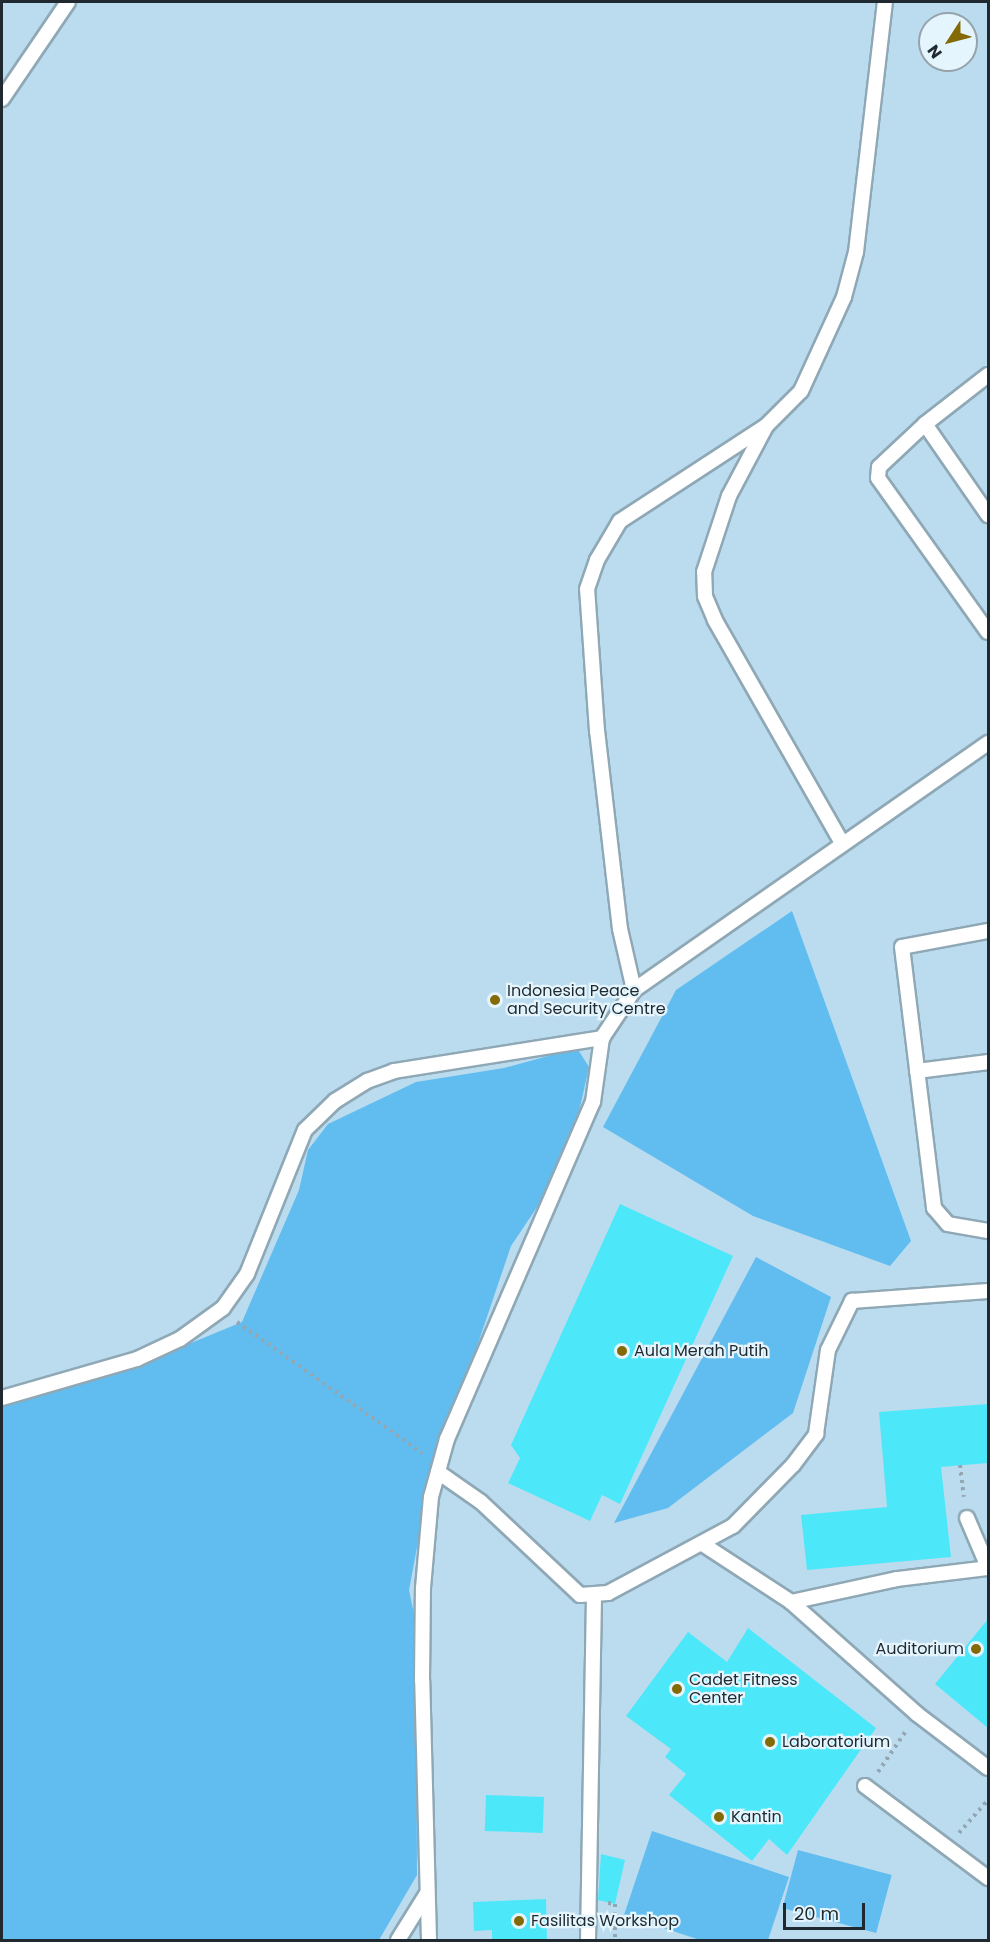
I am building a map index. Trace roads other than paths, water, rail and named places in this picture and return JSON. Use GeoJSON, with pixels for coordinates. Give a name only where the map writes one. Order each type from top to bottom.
{"type":"FeatureCollection","features":[{"type":"Feature","properties":{"kind":"lane"},"geometry":{"type":"LineString","coordinates":[[2,99],[68,2]]}},
{"type":"Feature","properties":{"kind":"lane"},"geometry":{"type":"LineString","coordinates":[[634,990],[620,929],[597,731],[587,589],[620,521],[766,426],[801,391],[844,297],[856,252],[885,2]]}},
{"type":"Feature","properties":{"kind":"lane"},"geometry":{"type":"LineString","coordinates":[[988,375],[925,424],[879,467],[878,478],[988,632]]}},
{"type":"Feature","properties":{"kind":"lane"},"geometry":{"type":"LineString","coordinates":[[925,424],[988,515]]}},
{"type":"Feature","properties":{"kind":"lane"},"geometry":{"type":"LineString","coordinates":[[766,426],[729,496],[704,572],[705,596],[842,843]]}},
{"type":"Feature","properties":{"kind":"lane"},"geometry":{"type":"LineString","coordinates":[[429,1941],[426,1894],[423,1588],[431,1497],[477,1366],[592,1102],[602,1038],[634,990],[988,743]]}},
{"type":"Feature","properties":{"kind":"lane"},"geometry":{"type":"LineString","coordinates":[[988,932],[902,947],[934,1208],[948,1224],[988,1231]]}},
{"type":"Feature","properties":{"kind":"lane"},"geometry":{"type":"LineString","coordinates":[[2,1398],[137,1359],[180,1339],[220,1310],[247,1274],[305,1130],[334,1101],[394,1071],[602,1038]]}},
{"type":"Feature","properties":{"kind":"lane"},"geometry":{"type":"LineString","coordinates":[[917,1071],[988,1062]]}},
{"type":"Feature","properties":{"kind":"lane"},"geometry":{"type":"LineString","coordinates":[[439,1469],[482,1502],[580,1595],[594,1597],[704,1545],[760,1501],[816,1434],[828,1350],[852,1301],[988,1291]]}},
{"type":"Feature","properties":{"kind":"lane"},"geometry":{"type":"LineString","coordinates":[[790,1602],[897,1579],[988,1568],[967,1518]]}},
{"type":"Feature","properties":{"kind":"lane"},"geometry":{"type":"LineString","coordinates":[[704,1545],[790,1602],[917,1714],[988,1768]]}},
{"type":"Feature","properties":{"kind":"lane"},"geometry":{"type":"LineString","coordinates":[[588,1941],[594,1597]]}},
{"type":"Feature","properties":{"kind":"lane"},"geometry":{"type":"LineString","coordinates":[[865,1785],[949,1845],[988,1878]]}},
{"type":"Feature","properties":{"kind":"lane"},"geometry":{"type":"LineString","coordinates":[[398,1941],[426,1894]]}},
{"type":"Feature","properties":{"kind":"place","name":"Indonesia Peace and Security Centre"},"geometry":{"type":"Point","coordinates":[495,1000]}},
{"type":"Feature","properties":{"kind":"place","name":"Aula Merah Putih"},"geometry":{"type":"Point","coordinates":[622,1351]}},
{"type":"Feature","properties":{"kind":"place","name":"Auditorium"},"geometry":{"type":"Point","coordinates":[976,1649]}},
{"type":"Feature","properties":{"kind":"place","name":"Cadet Fitness Center"},"geometry":{"type":"Point","coordinates":[677,1689]}},
{"type":"Feature","properties":{"kind":"place","name":"Laboratorium"},"geometry":{"type":"Point","coordinates":[770,1742]}},
{"type":"Feature","properties":{"kind":"place","name":"Kantin"},"geometry":{"type":"Point","coordinates":[719,1817]}},
{"type":"Feature","properties":{"kind":"place","name":"Fasilitas Workshop"},"geometry":{"type":"Point","coordinates":[519,1921]}}]}
